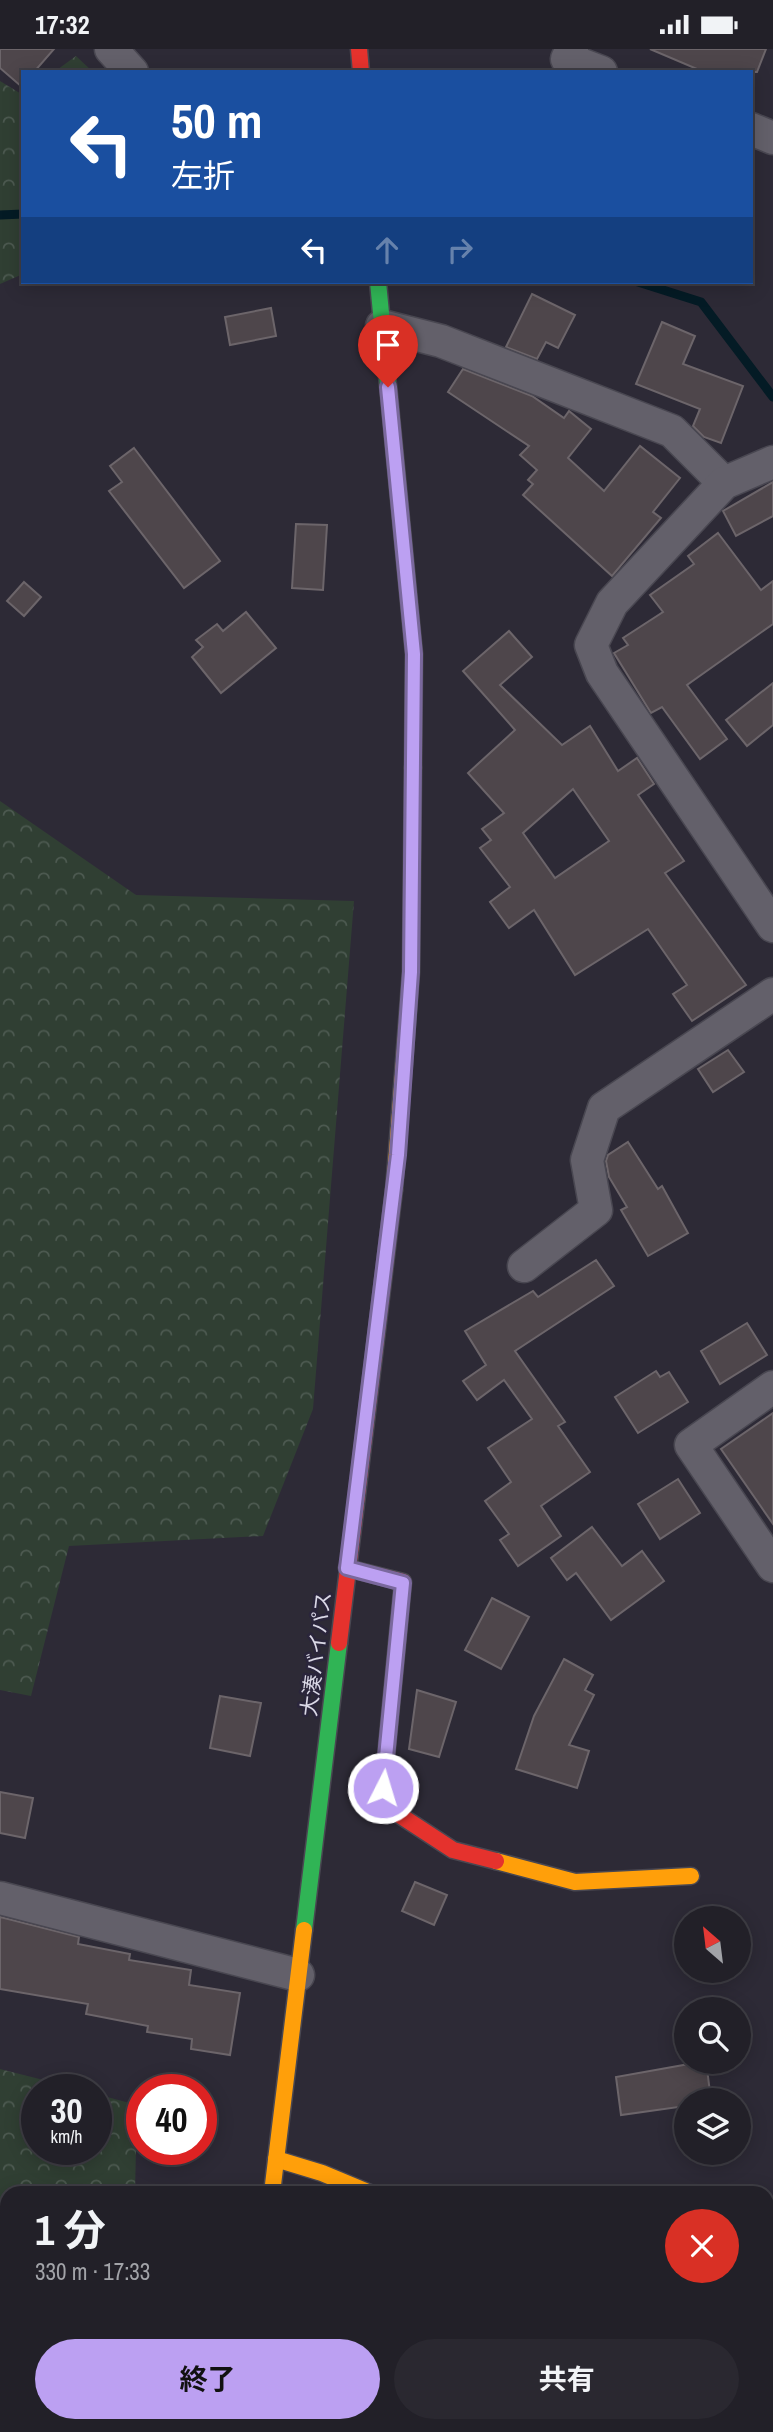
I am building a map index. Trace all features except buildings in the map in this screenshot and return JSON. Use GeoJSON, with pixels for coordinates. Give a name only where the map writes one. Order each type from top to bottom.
{"type":"FeatureCollection","features":[{"type":"Feature","properties":{"kind":"main road"},"geometry":{"type":"LineString","coordinates":[[359,49],[361,70]]}},
{"type":"Feature","properties":{"kind":"main road","name":"大湊バイパス"},"geometry":{"type":"LineString","coordinates":[[273,2186],[399,1144],[411,972],[414,654],[378,284]]}},
{"type":"Feature","properties":{"kind":"main road"},"geometry":{"type":"LineString","coordinates":[[347,1568],[403,1583],[383,1788],[398,1814],[453,1850],[575,1882],[691,1875]]}},
{"type":"Feature","properties":{"kind":"main road"},"geometry":{"type":"LineString","coordinates":[[276,2159],[353,2186]]}},
{"type":"Feature","properties":{"kind":"street"},"geometry":{"type":"LineString","coordinates":[[111,49],[130,70]]}},
{"type":"Feature","properties":{"kind":"street"},"geometry":{"type":"LineString","coordinates":[[572,49],[568,59],[596,70]]}},
{"type":"Feature","properties":{"kind":"street"},"geometry":{"type":"LineString","coordinates":[[753,130],[773,138]]}},
{"type":"Feature","properties":{"kind":"street"},"geometry":{"type":"LineString","coordinates":[[382,326],[441,341],[672,431],[724,483]]}},
{"type":"Feature","properties":{"kind":"street"},"geometry":{"type":"LineString","coordinates":[[773,462],[724,483],[612,603],[591,645],[610,685],[773,926]]}},
{"type":"Feature","properties":{"kind":"street"},"geometry":{"type":"LineString","coordinates":[[524,1266],[596,1210],[587,1160],[604,1108],[773,994]]}},
{"type":"Feature","properties":{"kind":"street"},"geometry":{"type":"LineString","coordinates":[[773,1387],[691,1445],[773,1566]]}},
{"type":"Feature","properties":{"kind":"street"},"geometry":{"type":"LineString","coordinates":[[0,1898],[298,1975]]}},
{"type":"Feature","properties":{"kind":"green space"},"geometry":{"type":"Polygon","coordinates":[[[76,56],[91,70],[57,70],[76,56]]]}},
{"type":"Feature","properties":{"kind":"green space"},"geometry":{"type":"Polygon","coordinates":[[[0,81],[21,94],[21,275],[0,284],[0,81]]]}},
{"type":"Feature","properties":{"kind":"green space"},"geometry":{"type":"Polygon","coordinates":[[[0,801],[136,895],[354,901],[313,1409],[263,1536],[69,1546],[31,1696],[0,1690],[0,801]]]}},
{"type":"Feature","properties":{"kind":"green space"},"geometry":{"type":"Polygon","coordinates":[[[0,2069],[21,2074],[21,2165],[112,2165],[112,2098],[126,2102],[126,2165],[136,2165],[135,2186],[0,2186],[0,2069]]]}},
{"type":"Feature","properties":{"kind":"waterway"},"geometry":{"type":"LineString","coordinates":[[0,215],[21,214]]}},
{"type":"Feature","properties":{"kind":"waterway"},"geometry":{"type":"LineString","coordinates":[[644,284],[701,302],[773,397]]}},
{"type":"Feature","properties":{"kind":"traffic: fast"},"geometry":{"type":"LineString","coordinates":[[378,284],[414,654],[413,768]]}},
{"type":"Feature","properties":{"kind":"traffic: fast"},"geometry":{"type":"LineString","coordinates":[[304,1930],[339,1643]]}},
{"type":"Feature","properties":{"kind":"traffic: slow"},"geometry":{"type":"LineString","coordinates":[[394,1190],[411,972],[413,768]]}},
{"type":"Feature","properties":{"kind":"traffic: slow"},"geometry":{"type":"LineString","coordinates":[[496,1861],[575,1882],[691,1876]]}},
{"type":"Feature","properties":{"kind":"traffic: slow"},"geometry":{"type":"LineString","coordinates":[[273,2186],[304,1930]]}},
{"type":"Feature","properties":{"kind":"traffic: slow"},"geometry":{"type":"LineString","coordinates":[[276,2159],[353,2186]]}},
{"type":"Feature","properties":{"kind":"traffic: jam"},"geometry":{"type":"LineString","coordinates":[[359,49],[361,70]]}},
{"type":"Feature","properties":{"kind":"traffic: jam"},"geometry":{"type":"LineString","coordinates":[[339,1643],[394,1190]]}},
{"type":"Feature","properties":{"kind":"traffic: jam"},"geometry":{"type":"LineString","coordinates":[[347,1568],[403,1582],[383,1788],[398,1814],[453,1850],[496,1861]]}},
{"type":"Feature","properties":{"kind":"route"},"geometry":{"type":"LineString","coordinates":[[383,1788],[403,1583],[347,1568],[398,1155],[411,972],[414,654],[388,387]]}}]}
